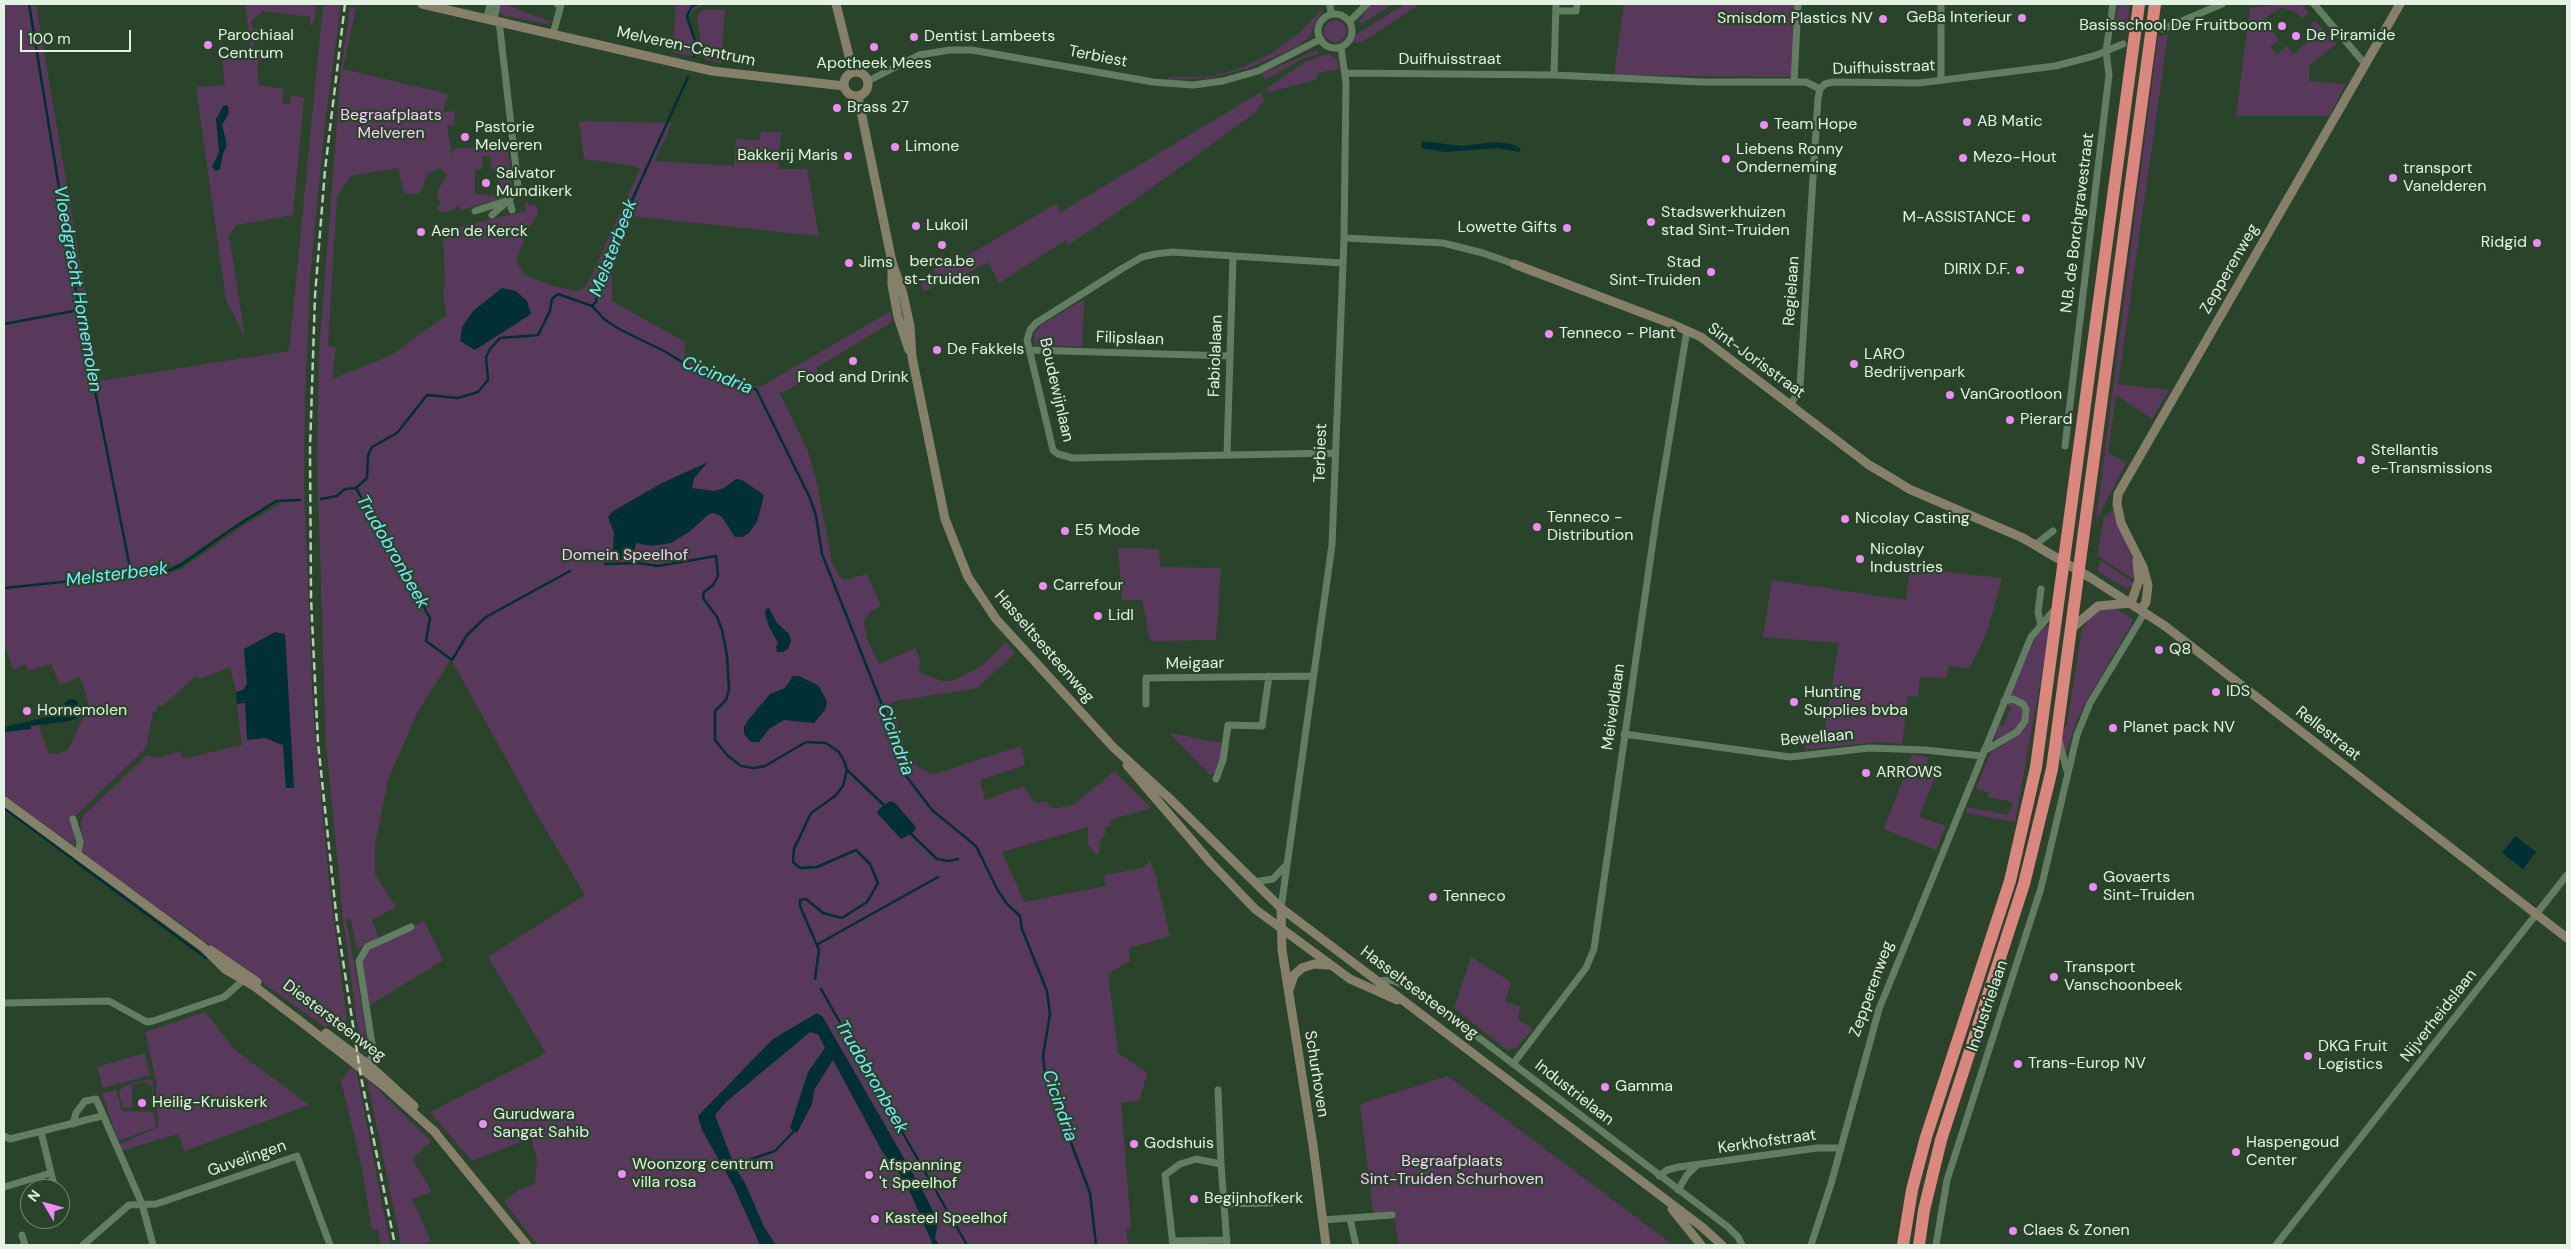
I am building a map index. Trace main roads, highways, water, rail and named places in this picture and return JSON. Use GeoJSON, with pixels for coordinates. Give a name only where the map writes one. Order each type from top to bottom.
{"type":"FeatureCollection","features":[{"type":"Feature","properties":{"kind":"highway"},"geometry":{"type":"LineString","coordinates":[[1903,1245],[1912,1190],[1926,1137],[2003,903],[2021,837],[2043,722],[2139,4]]}},
{"type":"Feature","properties":{"kind":"highway"},"geometry":{"type":"LineString","coordinates":[[1919,1245],[1924,1210],[1942,1140],[2030,866],[2044,806],[2057,736],[2072,628],[2155,4]]}},
{"type":"Feature","properties":{"kind":"main road","name":"Melveren-Centrum"},"geometry":{"type":"LineString","coordinates":[[422,4],[731,75],[844,86]]}},
{"type":"Feature","properties":{"kind":"main road"},"geometry":{"type":"LineString","coordinates":[[836,4],[853,72]]}},
{"type":"Feature","properties":{"kind":"main road","name":"Zepperenweg"},"geometry":{"type":"LineString","coordinates":[[2143,611],[2148,585],[2143,567],[2118,512],[2117,499],[2122,485],[2400,4]]}},
{"type":"Feature","properties":{"kind":"main road"},"geometry":{"type":"LineString","coordinates":[[853,72],[864,74],[868,81],[868,89],[858,97],[850,95],[844,86],[845,79],[853,72]]}},
{"type":"Feature","properties":{"kind":"main road","name":"Hasseltsesteenweg"},"geometry":{"type":"LineString","coordinates":[[858,97],[892,262],[903,294],[910,326],[912,357],[943,511],[953,542],[968,577],[996,619],[1114,747],[1211,863],[1255,908],[1361,985],[1395,999],[1677,1213],[1701,1245]]}},
{"type":"Feature","properties":{"kind":"main road","name":"Sint-Jorisstraat"},"geometry":{"type":"LineString","coordinates":[[1514,264],[1687,330],[1701,338],[1869,465],[1909,489],[1999,526],[2036,544],[2065,562]]}},
{"type":"Feature","properties":{"kind":"main road","name":"Zepperenweg"},"geometry":{"type":"LineString","coordinates":[[2131,603],[2139,580],[2136,554]]}},
{"type":"Feature","properties":{"kind":"main road","name":"Rellestraat"},"geometry":{"type":"LineString","coordinates":[[2065,562],[2143,611],[2567,938]]}},
{"type":"Feature","properties":{"kind":"main road"},"geometry":{"type":"LineString","coordinates":[[2072,628],[2098,606],[2110,603],[2131,603]]}},
{"type":"Feature","properties":{"kind":"main road","name":"Hasseltsesteenweg"},"geometry":{"type":"LineString","coordinates":[[1114,747],[1170,798],[1281,908],[1702,1227],[1722,1245]]}},
{"type":"Feature","properties":{"kind":"main road","name":"Diestersteenweg"},"geometry":{"type":"LineString","coordinates":[[4,801],[203,948],[210,950],[378,1082],[436,1133]]}},
{"type":"Feature","properties":{"kind":"main road","name":"Schurhoven"},"geometry":{"type":"LineString","coordinates":[[1281,908],[1281,927],[1288,992],[1313,1145],[1326,1245]]}},
{"type":"Feature","properties":{"kind":"main road"},"geometry":{"type":"LineString","coordinates":[[1288,992],[1294,974],[1302,968],[1314,964],[1332,965]]}},
{"type":"Feature","properties":{"kind":"main road","name":"Diestersteenweg"},"geometry":{"type":"LineString","coordinates":[[246,978],[370,1063],[402,1094],[436,1133],[527,1245]]}},
{"type":"Feature","properties":{"kind":"water"},"geometry":{"type":"Polygon","coordinates":[[[224,105],[228,106],[229,113],[222,125],[227,145],[220,169],[216,171],[212,167],[219,152],[216,119],[224,105]]]}},
{"type":"Feature","properties":{"kind":"water"},"geometry":{"type":"Polygon","coordinates":[[[1422,141],[1462,146],[1494,142],[1512,144],[1521,149],[1519,152],[1498,148],[1445,152],[1421,148],[1422,141]]]}},
{"type":"Feature","properties":{"kind":"water"},"geometry":{"type":"Polygon","coordinates":[[[502,288],[516,291],[527,301],[531,314],[475,350],[460,341],[462,327],[473,311],[502,288]]]}},
{"type":"Feature","properties":{"kind":"water"},"geometry":{"type":"Polygon","coordinates":[[[708,462],[694,478],[692,488],[714,491],[724,488],[736,479],[742,480],[764,495],[757,522],[749,533],[743,537],[735,537],[722,517],[714,513],[709,514],[689,532],[671,543],[651,546],[636,543],[634,553],[628,559],[605,562],[613,548],[614,533],[608,517],[613,511],[662,483],[708,462]]]}},
{"type":"Feature","properties":{"kind":"water"},"geometry":{"type":"Polygon","coordinates":[[[769,608],[777,623],[789,634],[791,640],[788,649],[783,652],[777,652],[776,647],[778,643],[769,627],[765,614],[766,609],[769,608]]]}},
{"type":"Feature","properties":{"kind":"water"},"geometry":{"type":"Polygon","coordinates":[[[275,632],[285,634],[294,788],[286,788],[283,745],[265,738],[247,740],[245,703],[237,704],[236,692],[243,690],[247,684],[244,649],[275,632]]]}},
{"type":"Feature","properties":{"kind":"water"},"geometry":{"type":"Polygon","coordinates":[[[793,676],[799,676],[819,686],[827,702],[825,710],[814,723],[784,720],[769,729],[759,742],[751,742],[744,734],[744,727],[748,720],[770,694],[785,688],[793,676]]]}},
{"type":"Feature","properties":{"kind":"water"},"geometry":{"type":"Polygon","coordinates":[[[71,699],[77,701],[80,709],[77,718],[70,721],[31,726],[31,729],[4,732],[4,727],[60,714],[65,702],[71,699]]]}},
{"type":"Feature","properties":{"kind":"water"},"geometry":{"type":"Polygon","coordinates":[[[890,801],[895,803],[916,829],[901,839],[877,813],[879,809],[890,801]]]}},
{"type":"Feature","properties":{"kind":"water"},"geometry":{"type":"Polygon","coordinates":[[[2515,836],[2536,852],[2523,869],[2502,853],[2515,836]]]}},
{"type":"Feature","properties":{"kind":"water"},"geometry":{"type":"Polygon","coordinates":[[[817,1013],[823,1017],[924,1193],[938,1221],[935,1239],[939,1245],[933,1245],[907,1185],[883,1153],[833,1060],[814,1090],[812,1104],[797,1133],[790,1128],[808,1072],[825,1048],[818,1034],[810,1032],[726,1102],[715,1115],[734,1165],[746,1185],[764,1227],[776,1245],[760,1245],[733,1185],[702,1130],[698,1116],[773,1039],[817,1013]]]}},
{"type":"Feature","properties":{"kind":"waterway","name":"Vloedgracht Hornemolen"},"geometry":{"type":"LineString","coordinates":[[29,4],[79,310],[131,573]]}},
{"type":"Feature","properties":{"kind":"waterway","name":"Melsterbeek"},"geometry":{"type":"LineString","coordinates":[[694,57],[696,44],[687,16],[692,6],[698,4]]}},
{"type":"Feature","properties":{"kind":"waterway","name":"Melsterbeek"},"geometry":{"type":"LineString","coordinates":[[321,499],[337,496],[345,489],[356,488],[367,478],[368,455],[372,447],[397,433],[427,395],[458,398],[478,392],[488,380],[486,357],[490,349],[500,338],[538,335],[550,311],[552,299],[558,294],[592,306],[596,302],[599,284],[633,198],[688,77]]}},
{"type":"Feature","properties":{"kind":"waterway","name":"Cicindria"},"geometry":{"type":"LineString","coordinates":[[592,306],[604,319],[619,329],[666,352],[693,369],[722,382],[756,389],[810,498],[816,516],[822,554],[890,725],[903,772],[932,810],[976,846],[997,889],[1007,904],[1020,916],[1022,929],[1047,991],[1050,1014],[1043,1056],[1045,1074],[1090,1193],[1096,1245]]}},
{"type":"Feature","properties":{"kind":"waterway"},"geometry":{"type":"LineString","coordinates":[[4,324],[79,310]]}},
{"type":"Feature","properties":{"kind":"waterway","name":"Trudobronbeek"},"geometry":{"type":"LineString","coordinates":[[356,488],[430,618],[426,641],[452,660],[467,635],[486,617],[570,571]]}},
{"type":"Feature","properties":{"kind":"waterway","name":"Melsterbeek"},"geometry":{"type":"LineString","coordinates":[[4,588],[168,571],[181,565],[276,501],[300,500]]}},
{"type":"Feature","properties":{"kind":"waterway","name":"Trudobronbeek"},"geometry":{"type":"LineString","coordinates":[[605,564],[638,563],[658,566],[716,556],[718,576],[713,585],[704,592],[703,598],[717,617],[722,630],[727,655],[729,690],[726,700],[715,711],[715,740],[727,755],[741,766],[754,768],[765,766],[806,742],[826,743],[839,752],[844,761],[847,770],[843,786],[835,796],[811,813],[794,849],[793,862],[800,868],[817,867],[856,850],[870,864],[878,883],[867,902],[842,918],[823,913],[806,899],[800,900],[800,906],[819,950],[815,979]]}},
{"type":"Feature","properties":{"kind":"waterway"},"geometry":{"type":"LineString","coordinates":[[847,770],[886,807]]}},
{"type":"Feature","properties":{"kind":"waterway"},"geometry":{"type":"LineString","coordinates":[[4,808],[73,859]]}},
{"type":"Feature","properties":{"kind":"waterway"},"geometry":{"type":"LineString","coordinates":[[910,833],[937,859],[949,861],[958,859]]}},
{"type":"Feature","properties":{"kind":"waterway"},"geometry":{"type":"LineString","coordinates":[[75,861],[206,958]]}},
{"type":"Feature","properties":{"kind":"waterway"},"geometry":{"type":"LineString","coordinates":[[818,944],[938,877]]}},
{"type":"Feature","properties":{"kind":"waterway","name":"Trudobronbeek"},"geometry":{"type":"LineString","coordinates":[[821,989],[921,1165]]}},
{"type":"Feature","properties":{"kind":"waterway"},"geometry":{"type":"LineString","coordinates":[[734,1165],[775,1151],[794,1131]]}},
{"type":"Feature","properties":{"kind":"waterway","name":"Trudobronbeek"},"geometry":{"type":"LineString","coordinates":[[925,1172],[967,1245]]}},
{"type":"Feature","properties":{"kind":"railway"},"geometry":{"type":"LineString","coordinates":[[345,4],[325,170],[315,296],[310,448],[311,598],[318,743],[337,922],[361,1077],[395,1245]]}},
{"type":"Feature","properties":{"kind":"place","name":"GeBa Interieur"},"geometry":{"type":"Point","coordinates":[2022,18]}},
{"type":"Feature","properties":{"kind":"place","name":"Smisdom Plastics NV"},"geometry":{"type":"Point","coordinates":[1883,19]}},
{"type":"Feature","properties":{"kind":"place","name":"Basisschool De Fruitboom"},"geometry":{"type":"Point","coordinates":[2282,26]}},
{"type":"Feature","properties":{"kind":"place","name":"De Piramide"},"geometry":{"type":"Point","coordinates":[2296,36]}},
{"type":"Feature","properties":{"kind":"place","name":"Dentist Lambeets"},"geometry":{"type":"Point","coordinates":[914,37]}},
{"type":"Feature","properties":{"kind":"place","name":"Parochiaal Centrum"},"geometry":{"type":"Point","coordinates":[208,45]}},
{"type":"Feature","properties":{"kind":"place","name":"Apotheek Mees"},"geometry":{"type":"Point","coordinates":[874,47]}},
{"type":"Feature","properties":{"kind":"place","name":"Brass 27"},"geometry":{"type":"Point","coordinates":[837,108]}},
{"type":"Feature","properties":{"kind":"place","name":"AB Matic"},"geometry":{"type":"Point","coordinates":[1967,122]}},
{"type":"Feature","properties":{"kind":"place","name":"Team Hope"},"geometry":{"type":"Point","coordinates":[1764,125]}},
{"type":"Feature","properties":{"kind":"place","name":"Pastorie Melveren"},"geometry":{"type":"Point","coordinates":[465,137]}},
{"type":"Feature","properties":{"kind":"place","name":"Limone"},"geometry":{"type":"Point","coordinates":[895,147]}},
{"type":"Feature","properties":{"kind":"place","name":"Bakkerij Maris"},"geometry":{"type":"Point","coordinates":[848,156]}},
{"type":"Feature","properties":{"kind":"place","name":"Mezo-Hout"},"geometry":{"type":"Point","coordinates":[1963,158]}},
{"type":"Feature","properties":{"kind":"place","name":"Liebens Ronny Onderneming"},"geometry":{"type":"Point","coordinates":[1726,159]}},
{"type":"Feature","properties":{"kind":"place","name":"transport Vanelderen"},"geometry":{"type":"Point","coordinates":[2393,178]}},
{"type":"Feature","properties":{"kind":"place","name":"Salvator Mundikerk"},"geometry":{"type":"Point","coordinates":[486,183]}},
{"type":"Feature","properties":{"kind":"place","name":"M-ASSISTANCE"},"geometry":{"type":"Point","coordinates":[2026,218]}},
{"type":"Feature","properties":{"kind":"place","name":"Stadswerkhuizen stad Sint-Truiden"},"geometry":{"type":"Point","coordinates":[1651,222]}},
{"type":"Feature","properties":{"kind":"place","name":"Lukoil"},"geometry":{"type":"Point","coordinates":[916,226]}},
{"type":"Feature","properties":{"kind":"place","name":"Lowette Gifts"},"geometry":{"type":"Point","coordinates":[1567,228]}},
{"type":"Feature","properties":{"kind":"place","name":"Aen de Kerck"},"geometry":{"type":"Point","coordinates":[421,232]}},
{"type":"Feature","properties":{"kind":"place","name":"Ridgid"},"geometry":{"type":"Point","coordinates":[2537,243]}},
{"type":"Feature","properties":{"kind":"place","name":"berca.be st-truiden"},"geometry":{"type":"Point","coordinates":[942,245]}},
{"type":"Feature","properties":{"kind":"place","name":"Jims"},"geometry":{"type":"Point","coordinates":[849,263]}},
{"type":"Feature","properties":{"kind":"place","name":"DIRIX D.F."},"geometry":{"type":"Point","coordinates":[2020,270]}},
{"type":"Feature","properties":{"kind":"place","name":"Stad Sint-Truiden"},"geometry":{"type":"Point","coordinates":[1711,272]}},
{"type":"Feature","properties":{"kind":"place","name":"Tenneco - Plant"},"geometry":{"type":"Point","coordinates":[1549,334]}},
{"type":"Feature","properties":{"kind":"place","name":"De Fakkels"},"geometry":{"type":"Point","coordinates":[937,350]}},
{"type":"Feature","properties":{"kind":"place","name":"Food and Drink"},"geometry":{"type":"Point","coordinates":[853,361]}},
{"type":"Feature","properties":{"kind":"place","name":"LARO Bedrijvenpark"},"geometry":{"type":"Point","coordinates":[1854,364]}},
{"type":"Feature","properties":{"kind":"place","name":"VanGrootloon"},"geometry":{"type":"Point","coordinates":[1950,395]}},
{"type":"Feature","properties":{"kind":"place","name":"Pierard"},"geometry":{"type":"Point","coordinates":[2010,420]}},
{"type":"Feature","properties":{"kind":"place","name":"Stellantis e-Transmissions"},"geometry":{"type":"Point","coordinates":[2361,460]}},
{"type":"Feature","properties":{"kind":"place","name":"Nicolay Casting"},"geometry":{"type":"Point","coordinates":[1845,519]}},
{"type":"Feature","properties":{"kind":"place","name":"Tenneco - Distribution"},"geometry":{"type":"Point","coordinates":[1537,527]}},
{"type":"Feature","properties":{"kind":"place","name":"E5 Mode"},"geometry":{"type":"Point","coordinates":[1065,531]}},
{"type":"Feature","properties":{"kind":"place","name":"Nicolay Industries"},"geometry":{"type":"Point","coordinates":[1860,559]}},
{"type":"Feature","properties":{"kind":"place","name":"Carrefour"},"geometry":{"type":"Point","coordinates":[1043,586]}},
{"type":"Feature","properties":{"kind":"place","name":"Lidl"},"geometry":{"type":"Point","coordinates":[1098,616]}},
{"type":"Feature","properties":{"kind":"place","name":"Q8"},"geometry":{"type":"Point","coordinates":[2159,650]}},
{"type":"Feature","properties":{"kind":"place","name":"IDS"},"geometry":{"type":"Point","coordinates":[2216,692]}},
{"type":"Feature","properties":{"kind":"place","name":"Hunting Supplies bvba"},"geometry":{"type":"Point","coordinates":[1794,702]}},
{"type":"Feature","properties":{"kind":"place","name":"Hornemolen"},"geometry":{"type":"Point","coordinates":[27,711]}},
{"type":"Feature","properties":{"kind":"place","name":"Planet pack NV"},"geometry":{"type":"Point","coordinates":[2113,728]}},
{"type":"Feature","properties":{"kind":"place","name":"ARROWS"},"geometry":{"type":"Point","coordinates":[1866,773]}},
{"type":"Feature","properties":{"kind":"place","name":"Govaerts Sint-Truiden"},"geometry":{"type":"Point","coordinates":[2093,887]}},
{"type":"Feature","properties":{"kind":"place","name":"Tenneco"},"geometry":{"type":"Point","coordinates":[1433,897]}},
{"type":"Feature","properties":{"kind":"place","name":"Transport Vanschoonbeek"},"geometry":{"type":"Point","coordinates":[2054,977]}},
{"type":"Feature","properties":{"kind":"place","name":"DKG Fruit Logistics"},"geometry":{"type":"Point","coordinates":[2308,1056]}},
{"type":"Feature","properties":{"kind":"place","name":"Trans-Europ NV"},"geometry":{"type":"Point","coordinates":[2018,1064]}},
{"type":"Feature","properties":{"kind":"place","name":"Gamma"},"geometry":{"type":"Point","coordinates":[1605,1087]}},
{"type":"Feature","properties":{"kind":"place","name":"Heilig-Kruiskerk"},"geometry":{"type":"Point","coordinates":[142,1103]}},
{"type":"Feature","properties":{"kind":"place","name":"Gurudwara Sangat Sahib"},"geometry":{"type":"Point","coordinates":[483,1124]}},
{"type":"Feature","properties":{"kind":"place","name":"Godshuis"},"geometry":{"type":"Point","coordinates":[1134,1144]}},
{"type":"Feature","properties":{"kind":"place","name":"Haspengoud Center"},"geometry":{"type":"Point","coordinates":[2236,1152]}},
{"type":"Feature","properties":{"kind":"place","name":"Woonzorg centrum villa rosa"},"geometry":{"type":"Point","coordinates":[622,1174]}},
{"type":"Feature","properties":{"kind":"place","name":"Afspanning 't Speelhof"},"geometry":{"type":"Point","coordinates":[869,1175]}},
{"type":"Feature","properties":{"kind":"place","name":"Begijnhofkerk"},"geometry":{"type":"Point","coordinates":[1194,1199]}},
{"type":"Feature","properties":{"kind":"place","name":"Kasteel Speelhof"},"geometry":{"type":"Point","coordinates":[875,1219]}},
{"type":"Feature","properties":{"kind":"place","name":"Claes & Zonen"},"geometry":{"type":"Point","coordinates":[2013,1231]}},
{"type":"Feature","properties":{"kind":"park label","name":"Begraafplaats Melveren"},"geometry":{"type":"Point","coordinates":[391,125]}},
{"type":"Feature","properties":{"kind":"park label","name":"Domein Speelhof"},"geometry":{"type":"Point","coordinates":[625,556]}},
{"type":"Feature","properties":{"kind":"park label","name":"Begraafplaats Sint-Truiden Schurhoven"},"geometry":{"type":"Point","coordinates":[1452,1171]}}]}
